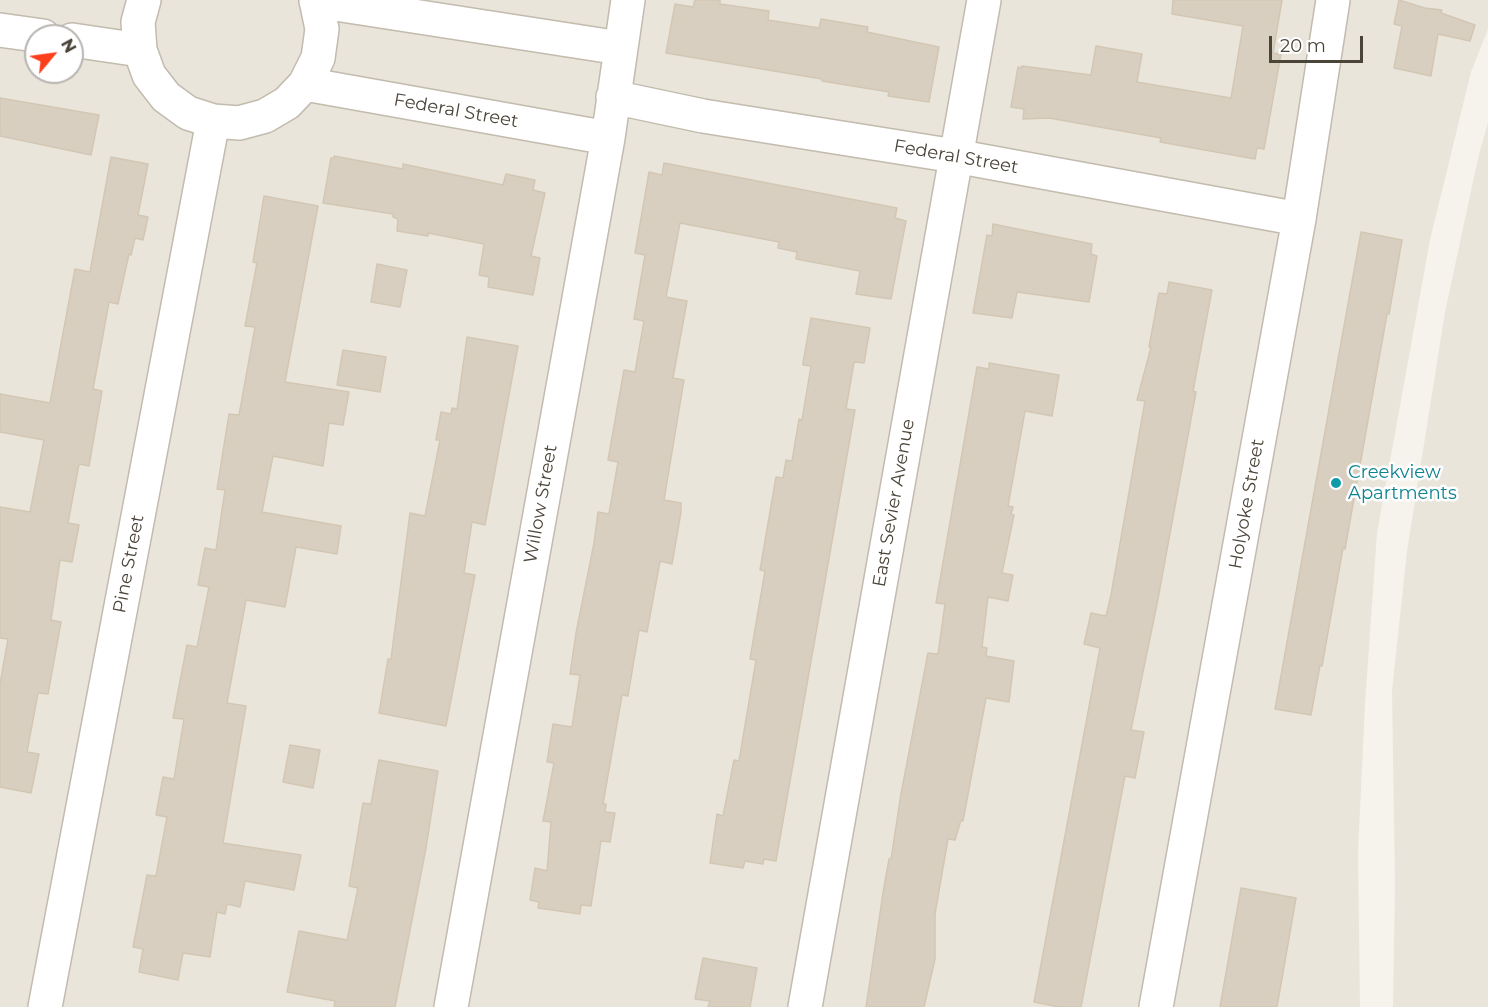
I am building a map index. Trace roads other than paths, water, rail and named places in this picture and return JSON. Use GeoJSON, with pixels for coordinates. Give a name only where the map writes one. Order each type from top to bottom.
{"type":"FeatureCollection","features":[{"type":"Feature","properties":{"kind":"street"},"geometry":{"type":"LineString","coordinates":[[144,0],[138,22],[140,50],[149,75],[166,97],[188,113],[213,121],[239,123],[265,116],[287,103],[305,84],[318,58],[322,29],[316,0],[620,48]]}},
{"type":"Feature","properties":{"kind":"street","name":"Willow Street"},"geometry":{"type":"LineString","coordinates":[[451,1007],[608,138],[628,0]]}},
{"type":"Feature","properties":{"kind":"street","name":"East Sevier Avenue"},"geometry":{"type":"LineString","coordinates":[[805,1007],[984,0]]}},
{"type":"Feature","properties":{"kind":"street","name":"Holyoke Street"},"geometry":{"type":"LineString","coordinates":[[1156,1007],[1299,219],[1333,0]]}},
{"type":"Feature","properties":{"kind":"street"},"geometry":{"type":"LineString","coordinates":[[0,30],[24,33]]}},
{"type":"Feature","properties":{"kind":"street"},"geometry":{"type":"LineString","coordinates":[[84,42],[140,50]]}},
{"type":"Feature","properties":{"kind":"street","name":"Federal Street"},"geometry":{"type":"LineString","coordinates":[[305,84],[608,138]]}},
{"type":"Feature","properties":{"kind":"street","name":"Federal Street"},"geometry":{"type":"LineString","coordinates":[[613,97],[703,116],[955,156],[1299,219]]}},
{"type":"Feature","properties":{"kind":"street","name":"Pine Street"},"geometry":{"type":"LineString","coordinates":[[45,1007],[213,121]]}},
{"type":"Feature","properties":{"kind":"place","name":"Creekview Apartments"},"geometry":{"type":"Point","coordinates":[1336,483]}}]}
